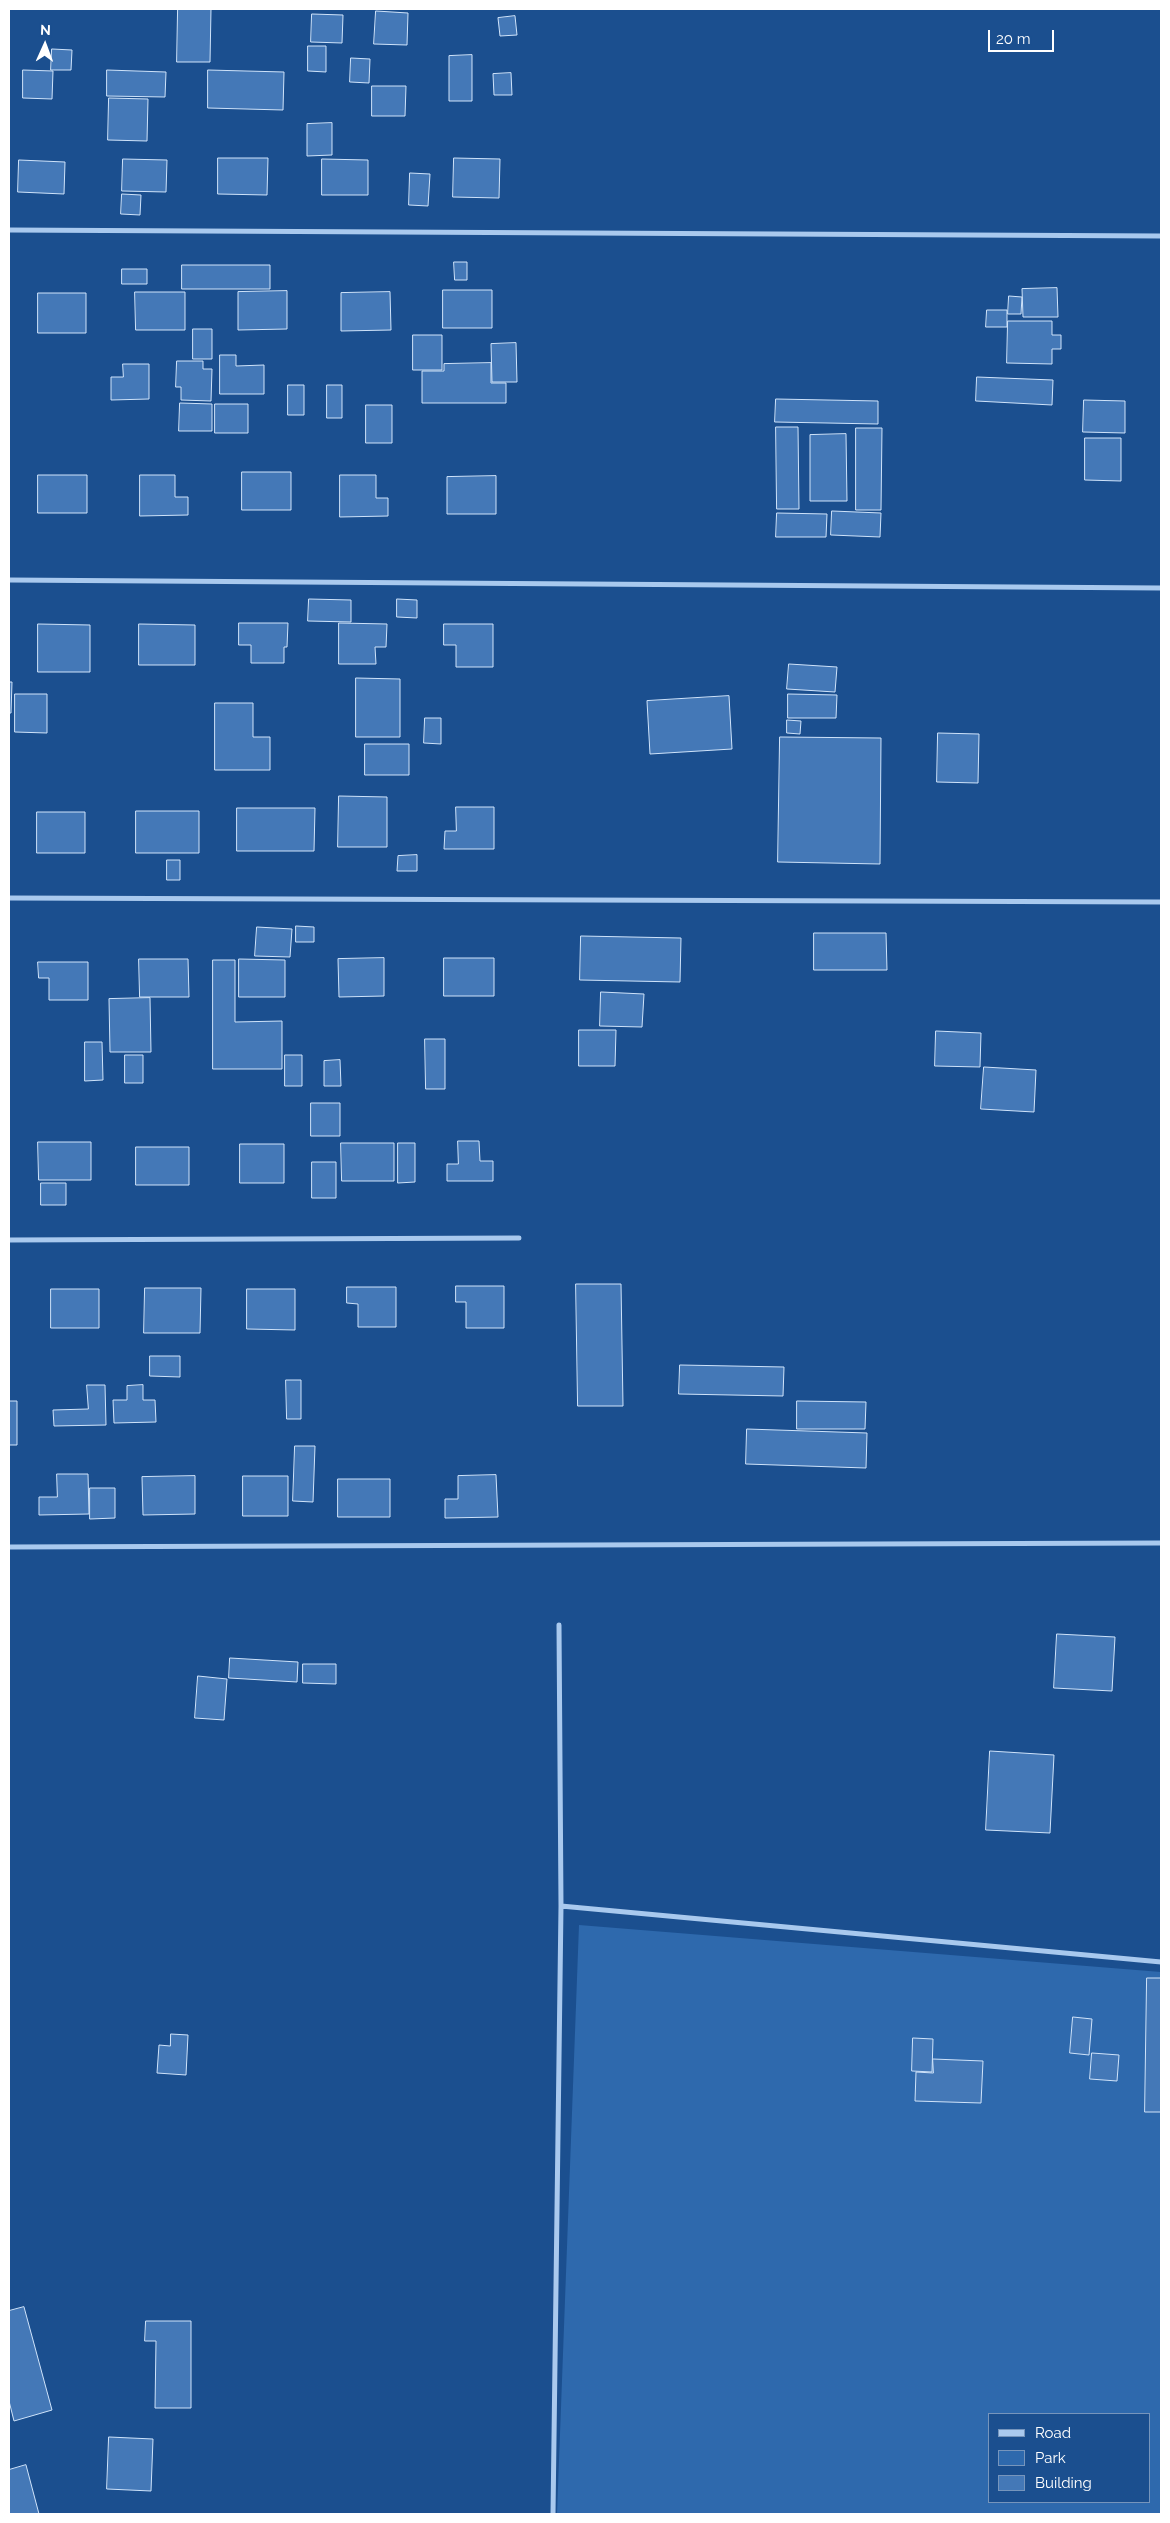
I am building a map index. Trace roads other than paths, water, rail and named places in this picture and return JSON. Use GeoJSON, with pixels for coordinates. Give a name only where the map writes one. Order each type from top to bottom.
{"type":"FeatureCollection","features":[{"type":"Feature","properties":{"kind":"street"},"geometry":{"type":"LineString","coordinates":[[9,230],[1161,236]]}},
{"type":"Feature","properties":{"kind":"street"},"geometry":{"type":"LineString","coordinates":[[9,580],[1161,588]]}},
{"type":"Feature","properties":{"kind":"street"},"geometry":{"type":"LineString","coordinates":[[9,898],[1161,902]]}},
{"type":"Feature","properties":{"kind":"street"},"geometry":{"type":"LineString","coordinates":[[9,1240],[520,1238]]}},
{"type":"Feature","properties":{"kind":"street"},"geometry":{"type":"LineString","coordinates":[[9,1547],[1161,1543]]}},
{"type":"Feature","properties":{"kind":"street"},"geometry":{"type":"LineString","coordinates":[[553,2514],[561,1906],[559,1625]]}},
{"type":"Feature","properties":{"kind":"street"},"geometry":{"type":"LineString","coordinates":[[561,1906],[1161,1962]]}}]}
